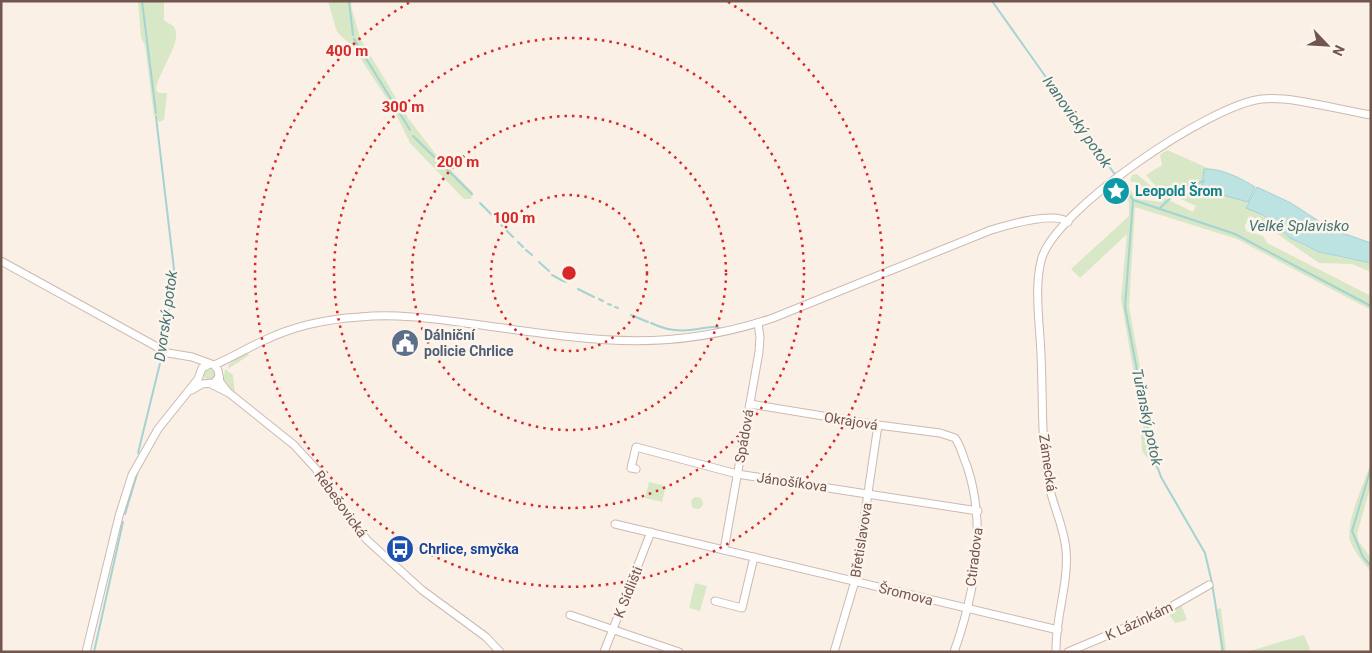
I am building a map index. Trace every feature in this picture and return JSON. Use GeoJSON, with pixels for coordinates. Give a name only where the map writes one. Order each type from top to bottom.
{"type":"FeatureCollection","features":[{"type":"Feature","properties":{"kind":"street","name":"Zámecká"},"geometry":{"type":"LineString","coordinates":[[1056,652],[1066,554],[1063,534],[1049,487],[1045,455],[1039,272],[1046,246],[1068,222],[1117,177],[1150,154],[1206,120],[1239,104],[1262,99],[1283,99],[1371,115]]}},
{"type":"Feature","properties":{"kind":"street"},"geometry":{"type":"LineString","coordinates":[[86,652],[118,516],[129,481],[158,429],[200,372],[211,365],[292,330],[336,319],[361,316],[411,317],[628,342],[698,338],[758,323],[991,230],[1053,218],[1062,218],[1068,222]]}},
{"type":"Feature","properties":{"kind":"street"},"geometry":{"type":"LineString","coordinates":[[1,262],[165,351],[211,365]]}},
{"type":"Feature","properties":{"kind":"street","name":"Spádová"},"geometry":{"type":"LineString","coordinates":[[724,550],[760,340],[758,323]]}},
{"type":"Feature","properties":{"kind":"street"},"geometry":{"type":"LineString","coordinates":[[184,396],[201,384],[209,384],[219,376],[223,367],[237,354]]}},
{"type":"Feature","properties":{"kind":"street"},"geometry":{"type":"LineString","coordinates":[[185,357],[200,372],[202,380],[209,384]]}},
{"type":"Feature","properties":{"kind":"street","name":"Rebešovická"},"geometry":{"type":"LineString","coordinates":[[211,365],[229,393]]}},
{"type":"Feature","properties":{"kind":"street","name":"Rebešovická"},"geometry":{"type":"LineString","coordinates":[[209,384],[229,393],[302,453],[316,469],[350,520],[394,567],[422,590],[486,636],[500,652]]}},
{"type":"Feature","properties":{"kind":"street","name":"Okrajová"},"geometry":{"type":"LineString","coordinates":[[750,404],[952,436]]}},
{"type":"Feature","properties":{"kind":"street","name":"Břetislavova"},"geometry":{"type":"LineString","coordinates":[[834,652],[855,581],[878,425]]}},
{"type":"Feature","properties":{"kind":"street","name":"Ctiradova"},"geometry":{"type":"LineString","coordinates":[[952,436],[957,441],[974,486],[978,511],[978,546],[966,609],[954,652]]}},
{"type":"Feature","properties":{"kind":"street","name":"Jánošíkova"},"geometry":{"type":"LineString","coordinates":[[636,470],[631,468],[636,448],[737,474],[978,511]]}},
{"type":"Feature","properties":{"kind":"street","name":"Šromova"},"geometry":{"type":"LineString","coordinates":[[615,524],[1058,630]]}},
{"type":"Feature","properties":{"kind":"street","name":"K Sídlišti"},"geometry":{"type":"LineString","coordinates":[[604,652],[651,532]]}},
{"type":"Feature","properties":{"kind":"street"},"geometry":{"type":"LineString","coordinates":[[715,601],[742,608],[754,557]]}},
{"type":"Feature","properties":{"kind":"street","name":"K Lázinkám"},"geometry":{"type":"LineString","coordinates":[[1068,652],[1160,613],[1209,585]]}},
{"type":"Feature","properties":{"kind":"street"},"geometry":{"type":"LineString","coordinates":[[570,615],[661,649],[679,652]]}},
{"type":"Feature","properties":{"kind":"green space"},"geometry":{"type":"Polygon","coordinates":[[[138,1],[164,1],[164,20],[174,27],[176,33],[176,40],[156,90],[159,93],[167,93],[164,120],[159,122],[154,116],[145,45],[141,38],[138,1]]]}},
{"type":"Feature","properties":{"kind":"green space"},"geometry":{"type":"Polygon","coordinates":[[[328,1],[352,1],[351,6],[360,38],[408,118],[434,152],[473,193],[471,199],[464,199],[410,143],[393,108],[353,47],[337,32],[328,1]]]}},
{"type":"Feature","properties":{"kind":"green space"},"geometry":{"type":"Polygon","coordinates":[[[1167,150],[1210,169],[1204,170],[1202,185],[1248,202],[1246,207],[1254,210],[1284,234],[1299,243],[1329,255],[1371,263],[1371,272],[1352,264],[1319,263],[1273,231],[1266,223],[1250,216],[1245,225],[1246,231],[1263,236],[1267,243],[1371,296],[1371,310],[1237,239],[1135,207],[1129,307],[1155,448],[1162,464],[1156,467],[1157,470],[1142,451],[1141,433],[1144,432],[1121,299],[1127,234],[1080,278],[1071,269],[1129,216],[1129,202],[1125,197],[1108,194],[1123,180],[1137,199],[1162,202],[1138,183],[1130,181],[1132,175],[1137,174],[1163,197],[1193,212],[1196,206],[1164,191],[1162,193],[1146,175],[1162,165],[1160,155],[1167,150]]]}},
{"type":"Feature","properties":{"kind":"green space"},"geometry":{"type":"Polygon","coordinates":[[[247,352],[249,355],[228,369],[229,364],[247,352]]]}},
{"type":"Feature","properties":{"kind":"green space"},"geometry":{"type":"Polygon","coordinates":[[[209,368],[215,374],[209,380],[203,374],[209,368]]]}},
{"type":"Feature","properties":{"kind":"green space"},"geometry":{"type":"Polygon","coordinates":[[[225,369],[233,375],[235,395],[223,381],[225,369]]]}},
{"type":"Feature","properties":{"kind":"green space"},"geometry":{"type":"Polygon","coordinates":[[[1371,462],[1371,485],[1357,534],[1359,542],[1371,558],[1371,572],[1355,550],[1349,535],[1352,515],[1371,462]]]}},
{"type":"Feature","properties":{"kind":"green space"},"geometry":{"type":"Polygon","coordinates":[[[649,482],[666,486],[662,502],[645,498],[649,482]]]}},
{"type":"Feature","properties":{"kind":"green space"},"geometry":{"type":"Polygon","coordinates":[[[697,497],[703,503],[697,509],[691,503],[697,497]]]}},
{"type":"Feature","properties":{"kind":"green space"},"geometry":{"type":"Polygon","coordinates":[[[695,583],[707,586],[700,611],[689,608],[695,583]]]}},
{"type":"Feature","properties":{"kind":"green space"},"geometry":{"type":"Polygon","coordinates":[[[1181,604],[1187,620],[1175,623],[1167,612],[1181,604]]]}},
{"type":"Feature","properties":{"kind":"green space"},"geometry":{"type":"Polygon","coordinates":[[[1221,608],[1226,652],[1221,652],[1216,610],[1221,608]]]}},
{"type":"Feature","properties":{"kind":"green space"},"geometry":{"type":"Polygon","coordinates":[[[1304,635],[1311,652],[1246,652],[1304,635]]]}},
{"type":"Feature","properties":{"kind":"water"},"geometry":{"type":"Polygon","coordinates":[[[1204,169],[1231,174],[1255,187],[1248,202],[1208,191],[1202,186],[1204,169]]]}},
{"type":"Feature","properties":{"kind":"water","name":"Velké Splavisko"},"geometry":{"type":"Polygon","coordinates":[[[1257,187],[1291,203],[1331,229],[1371,243],[1371,263],[1319,252],[1290,238],[1263,215],[1246,208],[1257,187]]]}},
{"type":"Feature","properties":{"kind":"waterway","name":"Dvorský potok"},"geometry":{"type":"LineString","coordinates":[[142,1],[156,113]]}},
{"type":"Feature","properties":{"kind":"waterway"},"geometry":{"type":"LineString","coordinates":[[349,1],[353,35]]}},
{"type":"Feature","properties":{"kind":"waterway","name":"Ivanovický potok"},"geometry":{"type":"LineString","coordinates":[[992,1],[1133,200],[1235,234],[1371,306]]}},
{"type":"Feature","properties":{"kind":"waterway"},"geometry":{"type":"LineString","coordinates":[[354,39],[410,130]]}},
{"type":"Feature","properties":{"kind":"waterway","name":"Dvorský potok"},"geometry":{"type":"LineString","coordinates":[[138,453],[164,347],[174,269],[156,117]]}},
{"type":"Feature","properties":{"kind":"waterway"},"geometry":{"type":"LineString","coordinates":[[413,136],[472,194]]}},
{"type":"Feature","properties":{"kind":"waterway"},"geometry":{"type":"LineString","coordinates":[[1160,208],[1181,188],[1204,181]]}},
{"type":"Feature","properties":{"kind":"waterway","name":"Tuřanský potok"},"geometry":{"type":"LineString","coordinates":[[1133,200],[1125,307],[1153,455],[1161,477],[1205,553],[1212,583],[1223,652]]}},
{"type":"Feature","properties":{"kind":"waterway"},"geometry":{"type":"LineString","coordinates":[[480,203],[492,215]]}},
{"type":"Feature","properties":{"kind":"waterway"},"geometry":{"type":"LineString","coordinates":[[497,220],[502,226]]}},
{"type":"Feature","properties":{"kind":"waterway"},"geometry":{"type":"LineString","coordinates":[[507,231],[513,237]]}},
{"type":"Feature","properties":{"kind":"waterway"},"geometry":{"type":"LineString","coordinates":[[518,242],[523,247]]}},
{"type":"Feature","properties":{"kind":"waterway"},"geometry":{"type":"LineString","coordinates":[[526,250],[532,255]]}},
{"type":"Feature","properties":{"kind":"waterway"},"geometry":{"type":"LineString","coordinates":[[539,262],[549,271]]}},
{"type":"Feature","properties":{"kind":"waterway"},"geometry":{"type":"LineString","coordinates":[[552,275],[563,281]]}},
{"type":"Feature","properties":{"kind":"waterway"},"geometry":{"type":"LineString","coordinates":[[578,289],[594,297]]}},
{"type":"Feature","properties":{"kind":"waterway"},"geometry":{"type":"LineString","coordinates":[[599,299],[603,301]]}},
{"type":"Feature","properties":{"kind":"waterway"},"geometry":{"type":"LineString","coordinates":[[631,315],[648,322]]}},
{"type":"Feature","properties":{"kind":"waterway"},"geometry":{"type":"LineString","coordinates":[[651,323],[668,329],[692,330],[713,327],[722,329]]}},
{"type":"Feature","properties":{"kind":"waterway"},"geometry":{"type":"LineString","coordinates":[[1371,468],[1352,531],[1363,557],[1371,566]]}},
{"type":"Feature","properties":{"kind":"waterway","name":"Dvorský potok"},"geometry":{"type":"LineString","coordinates":[[125,514],[138,471]]}},
{"type":"Feature","properties":{"kind":"waterway","name":"Dvorský potok"},"geometry":{"type":"LineString","coordinates":[[94,652],[123,522]]}},
{"type":"Feature","properties":{"kind":"place","name":"Leopold Šrom"},"geometry":{"type":"Point","coordinates":[1116,191]}},
{"type":"Feature","properties":{"kind":"place","name":"Dálniční policie Chrlice"},"geometry":{"type":"Point","coordinates":[405,343]}},
{"type":"Feature","properties":{"kind":"place","name":"Chrlice, smyčka"},"geometry":{"type":"Point","coordinates":[400,549]}}]}
